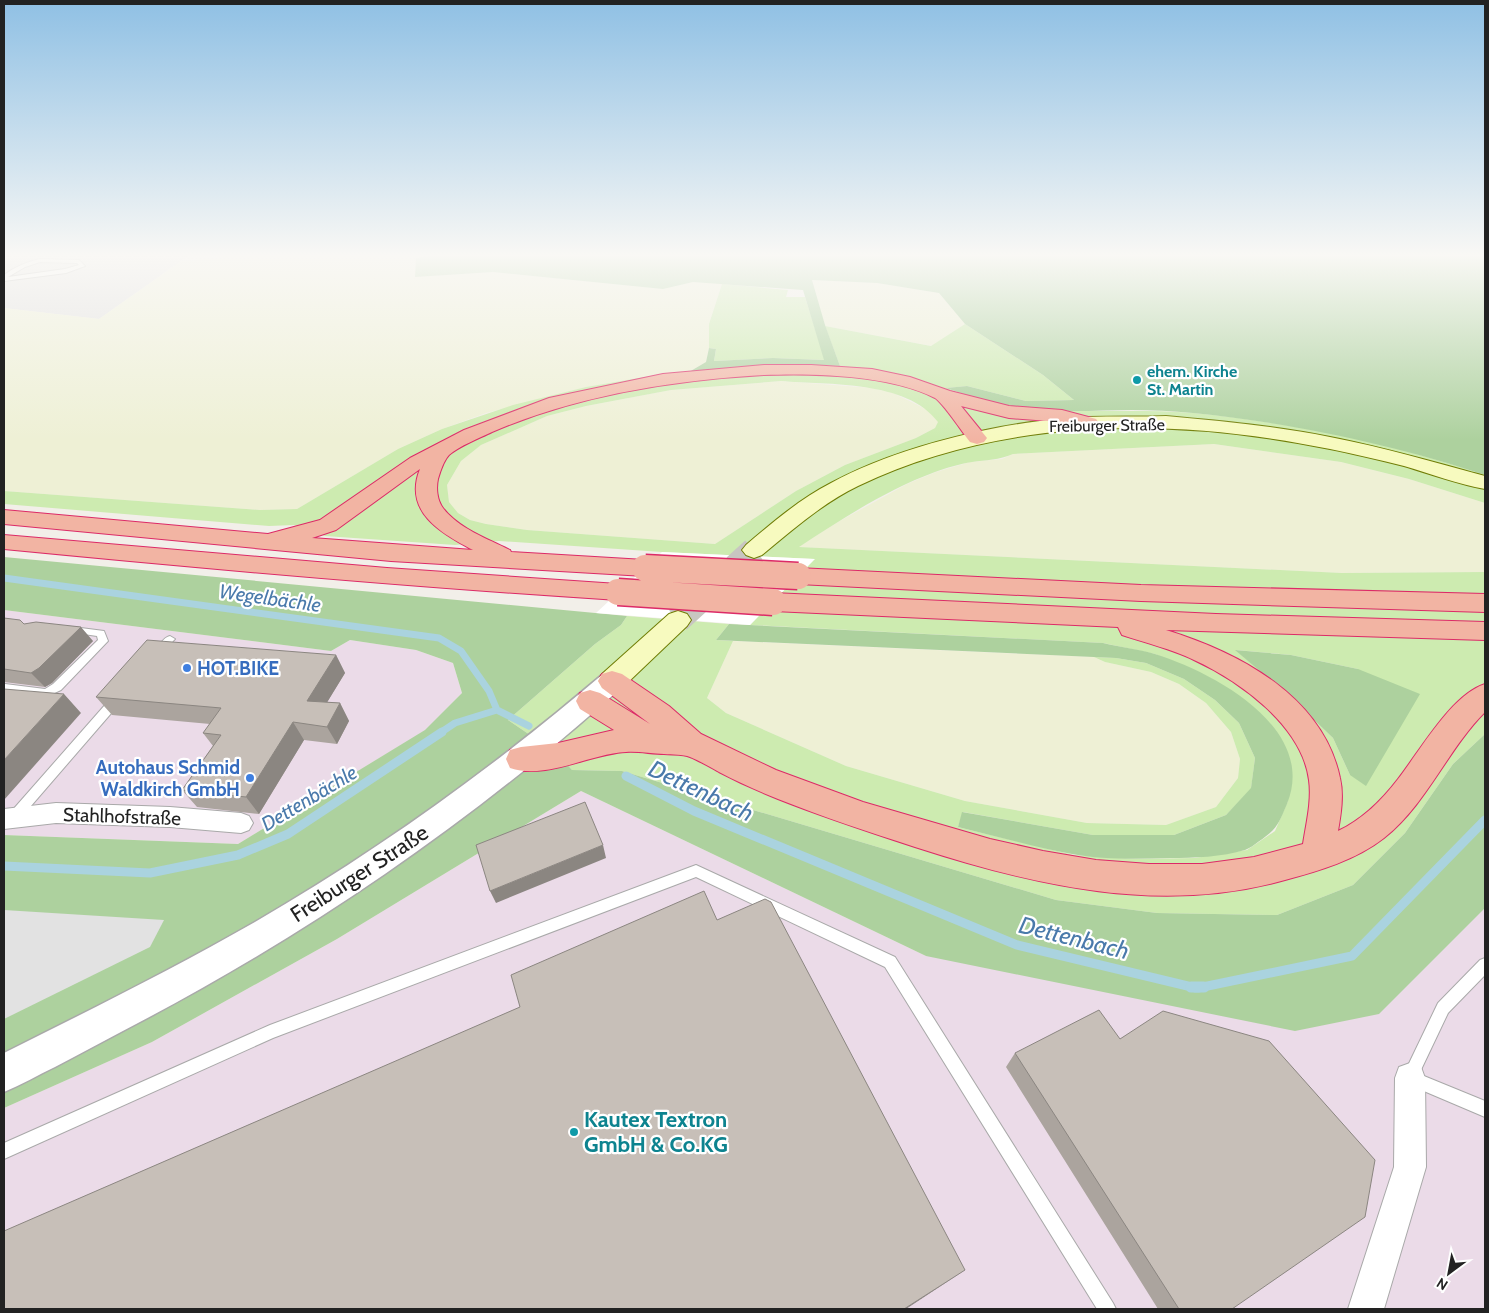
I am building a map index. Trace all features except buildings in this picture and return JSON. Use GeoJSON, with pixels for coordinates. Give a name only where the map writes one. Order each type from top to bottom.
{"type":"FeatureCollection","features":[{"type":"Feature","properties":{"kind":"highway"},"geometry":{"type":"LineString","coordinates":[[266,542],[298,535],[328,524],[417,462],[471,434],[556,402],[628,386],[689,377],[764,370],[872,374],[903,381],[943,395],[1009,412],[1062,416],[1089,423]]}},
{"type":"Feature","properties":{"kind":"highway"},"geometry":{"type":"LineString","coordinates":[[943,395],[977,438]]}},
{"type":"Feature","properties":{"kind":"highway"},"geometry":{"type":"LineString","coordinates":[[975,404],[1004,432]]}},
{"type":"Feature","properties":{"kind":"highway"},"geometry":{"type":"LineString","coordinates":[[438,452],[426,490],[432,510],[449,526],[509,559]]}},
{"type":"Feature","properties":{"kind":"highway"},"geometry":{"type":"LineString","coordinates":[[4,517],[391,553],[645,568],[1141,593],[1485,603]]}},
{"type":"Feature","properties":{"kind":"highway"},"geometry":{"type":"LineString","coordinates":[[4,542],[498,585],[773,602],[1216,623],[1485,630]]}},
{"type":"Feature","properties":{"kind":"highway"},"geometry":{"type":"LineString","coordinates":[[1103,618],[1210,656],[1251,680],[1274,698],[1291,716],[1309,738],[1318,755],[1325,778],[1326,798],[1319,854]]}},
{"type":"Feature","properties":{"kind":"highway"},"geometry":{"type":"LineString","coordinates":[[612,682],[665,719],[691,744],[781,786],[862,816],[932,838],[1045,868],[1097,877],[1153,880],[1192,879],[1256,872],[1284,866],[1357,838],[1392,811],[1455,724],[1485,695]]}},
{"type":"Feature","properties":{"kind":"highway"},"geometry":{"type":"LineString","coordinates":[[590,701],[655,741]]}},
{"type":"Feature","properties":{"kind":"highway"},"geometry":{"type":"LineString","coordinates":[[521,759],[558,754],[625,740],[691,744]]}},
{"type":"Feature","properties":{"kind":"main road","name":"Freiburger Straße"},"geometry":{"type":"LineString","coordinates":[[754,550],[806,508],[850,482],[922,454],[977,438],[1029,428],[1089,423],[1195,424],[1270,433],[1381,454],[1485,483]]}},
{"type":"Feature","properties":{"kind":"main road","name":"Freiburger Straße"},"geometry":{"type":"LineString","coordinates":[[612,682],[678,620]]}},
{"type":"Feature","properties":{"kind":"street","name":"Freiburger Straße"},"geometry":{"type":"LineString","coordinates":[[4,1073],[158,993],[267,933],[423,833],[521,759],[612,682]]}},
{"type":"Feature","properties":{"kind":"street","name":"Stahlhofstraße"},"geometry":{"type":"LineString","coordinates":[[8,820],[56,813],[170,817],[241,823]]}},
{"type":"Feature","properties":{"kind":"street"},"geometry":{"type":"LineString","coordinates":[[1366,1309],[1410,1167],[1410,1078]]}},
{"type":"Feature","properties":{"kind":"lane"},"geometry":{"type":"LineString","coordinates":[[4,689],[46,693],[58,687],[103,641],[101,633],[61,629]]}},
{"type":"Feature","properties":{"kind":"lane"},"geometry":{"type":"LineString","coordinates":[[151,660],[170,639]]}},
{"type":"Feature","properties":{"kind":"lane"},"geometry":{"type":"LineString","coordinates":[[8,820],[126,689]]}},
{"type":"Feature","properties":{"kind":"lane"},"geometry":{"type":"LineString","coordinates":[[4,1151],[270,1032],[696,871],[890,962],[1107,1309]]}},
{"type":"Feature","properties":{"kind":"lane"},"geometry":{"type":"LineString","coordinates":[[1485,965],[1443,1008],[1410,1078],[1485,1109]]}},
{"type":"Feature","properties":{"kind":"shaded area"},"geometry":{"type":"Polygon","coordinates":[[[4,610],[331,651],[350,640],[416,650],[453,663],[462,693],[426,730],[238,844],[4,835],[4,610]]]}},
{"type":"Feature","properties":{"kind":"shaded area"},"geometry":{"type":"Polygon","coordinates":[[[581,791],[926,956],[1480,912],[1485,908],[1485,1309],[4,1309],[4,1108],[152,1042],[337,939],[581,791]]]}},
{"type":"Feature","properties":{"kind":"shaded area"},"geometry":{"type":"Polygon","coordinates":[[[4,910],[164,920],[150,947],[4,1019],[4,910]]]}},
{"type":"Feature","properties":{"kind":"green space"},"geometry":{"type":"Polygon","coordinates":[[[4,317],[99,319],[101,317],[711,317],[706,362],[689,372],[656,375],[586,387],[486,413],[442,429],[398,449],[297,509],[260,510],[4,491],[4,317]]]}},
{"type":"Feature","properties":{"kind":"green space"},"geometry":{"type":"Polygon","coordinates":[[[711,317],[811,317],[825,360],[773,358],[714,361],[716,349],[709,348],[709,324],[711,317]]]}},
{"type":"Feature","properties":{"kind":"green space"},"geometry":{"type":"Polygon","coordinates":[[[811,317],[823,317],[840,366],[766,365],[689,372],[706,362],[709,348],[716,349],[714,361],[773,358],[824,360],[811,317]]]}},
{"type":"Feature","properties":{"kind":"green space"},"geometry":{"type":"Polygon","coordinates":[[[823,317],[959,317],[965,324],[932,346],[825,326],[823,317]]]}},
{"type":"Feature","properties":{"kind":"green space"},"geometry":{"type":"Polygon","coordinates":[[[959,317],[1485,317],[1485,475],[1415,454],[1341,436],[1266,422],[1170,411],[1071,411],[1023,408],[1000,404],[957,392],[946,388],[967,386],[1026,401],[1074,400],[1043,375],[965,324],[959,317]]]}},
{"type":"Feature","properties":{"kind":"green space"},"geometry":{"type":"Polygon","coordinates":[[[965,324],[1043,375],[1074,400],[1026,401],[967,386],[947,388],[983,399],[1009,405],[1036,408],[1167,411],[1267,422],[1378,444],[1485,475],[1485,503],[1409,479],[1341,462],[1214,444],[1013,454],[998,459],[958,465],[917,479],[865,506],[799,547],[1342,573],[1485,572],[1485,734],[1453,764],[1405,833],[1353,885],[1277,915],[1157,913],[1056,900],[622,771],[572,770],[558,754],[508,720],[595,644],[621,625],[627,616],[729,624],[716,640],[733,641],[707,698],[726,713],[846,766],[965,801],[1087,823],[1166,825],[1216,807],[1238,778],[1240,759],[1231,732],[1206,703],[1179,684],[1151,672],[1105,662],[1094,657],[1116,658],[1146,663],[1184,679],[1215,700],[1239,723],[1255,758],[1251,789],[1226,815],[1174,835],[1093,835],[963,812],[958,827],[1074,855],[1133,859],[1195,858],[1247,850],[1275,831],[1288,801],[1212,679],[1155,654],[1103,643],[750,625],[814,559],[662,552],[499,541],[455,545],[325,536],[294,525],[269,526],[4,504],[4,491],[260,510],[297,509],[398,449],[442,429],[513,405],[586,387],[656,375],[766,365],[840,366],[825,326],[931,346],[965,324]],[[781,381],[671,390],[586,406],[547,416],[481,445],[461,461],[447,485],[449,502],[458,513],[470,520],[486,524],[527,530],[715,544],[796,491],[845,465],[916,438],[935,428],[938,422],[924,408],[907,398],[887,392],[866,387],[781,381]],[[1236,650],[1286,693],[1333,738],[1350,775],[1358,669],[1291,655],[1236,650]]]}},
{"type":"Feature","properties":{"kind":"green space"},"geometry":{"type":"Polygon","coordinates":[[[781,381],[873,388],[893,393],[930,411],[939,422],[935,428],[916,438],[845,465],[796,491],[715,544],[527,530],[486,524],[470,520],[458,513],[449,502],[447,485],[461,461],[481,445],[547,416],[586,406],[671,390],[781,381]]]}},
{"type":"Feature","properties":{"kind":"green space"},"geometry":{"type":"Polygon","coordinates":[[[1214,444],[1341,462],[1409,479],[1485,503],[1485,572],[1342,573],[798,547],[838,522],[907,484],[936,472],[970,462],[1002,459],[1013,454],[1214,444]]]}},
{"type":"Feature","properties":{"kind":"green space"},"geometry":{"type":"Polygon","coordinates":[[[4,557],[627,616],[621,625],[595,644],[508,720],[558,754],[572,770],[622,771],[1056,900],[1157,913],[1277,915],[1353,885],[1405,833],[1453,764],[1485,734],[1485,908],[1379,1014],[1295,1031],[926,956],[581,791],[337,939],[152,1042],[4,1108],[4,835],[238,844],[425,730],[462,693],[453,663],[416,650],[350,640],[331,651],[4,610],[4,557]]]}},
{"type":"Feature","properties":{"kind":"green space"},"geometry":{"type":"Polygon","coordinates":[[[729,624],[1103,643],[1155,654],[1179,662],[1230,689],[1254,707],[1274,728],[1288,751],[1293,776],[1287,804],[1279,822],[1264,837],[1245,850],[1217,856],[1121,859],[1084,856],[958,827],[962,812],[1093,835],[1174,835],[1226,815],[1251,788],[1255,758],[1239,723],[1215,700],[1184,679],[1146,663],[1116,658],[716,640],[729,624]]]}},
{"type":"Feature","properties":{"kind":"green space"},"geometry":{"type":"Polygon","coordinates":[[[733,641],[1094,657],[1105,662],[1151,672],[1179,684],[1206,703],[1231,732],[1240,759],[1238,778],[1216,807],[1166,825],[1087,823],[965,801],[846,766],[726,713],[707,698],[733,641]]]}},
{"type":"Feature","properties":{"kind":"green space"},"geometry":{"type":"Polygon","coordinates":[[[1235,650],[1291,655],[1358,669],[1420,694],[1366,786],[1350,775],[1333,738],[1286,693],[1235,650]]]}},
{"type":"Feature","properties":{"kind":"pier"},"geometry":{"type":"Polygon","coordinates":[[[662,552],[815,559],[750,625],[596,613],[662,552]]]}},
{"type":"Feature","properties":{"kind":"waterway","name":"Wegelbächle"},"geometry":{"type":"LineString","coordinates":[[4,578],[439,638],[461,651],[489,691],[497,710]]}},
{"type":"Feature","properties":{"kind":"waterway","name":"Dettenbächle"},"geometry":{"type":"LineString","coordinates":[[440,733],[455,723],[497,710]]}},
{"type":"Feature","properties":{"kind":"waterway","name":"Dettenbach"},"geometry":{"type":"LineString","coordinates":[[497,710],[529,726]]}},
{"type":"Feature","properties":{"kind":"waterway","name":"Dettenbächle"},"geometry":{"type":"LineString","coordinates":[[4,866],[150,873],[238,855],[288,834],[442,732]]}},
{"type":"Feature","properties":{"kind":"waterway","name":"Dettenbach"},"geometry":{"type":"LineString","coordinates":[[626,776],[694,811],[1017,945],[1192,987]]}},
{"type":"Feature","properties":{"kind":"waterway","name":"Dettenbach"},"geometry":{"type":"LineString","coordinates":[[1203,987],[1352,956],[1485,820]]}},
{"type":"Feature","properties":{"kind":"waterway","name":"Dettenbach"},"geometry":{"type":"LineString","coordinates":[[1192,987],[1203,987]]}},
{"type":"Feature","properties":{"kind":"waterway","name":"Dettenbach"},"geometry":{"type":"LineString","coordinates":[[1192,987],[1196,988]]}},
{"type":"Feature","properties":{"kind":"waterway","name":"Dettenbach"},"geometry":{"type":"LineString","coordinates":[[1198,988],[1203,987]]}},
{"type":"Feature","properties":{"kind":"tunnel"},"geometry":{"type":"LineString","coordinates":[[678,620],[754,550]]}},
{"type":"Feature","properties":{"kind":"place","name":"ehem. Kirche St. Martin"},"geometry":{"type":"Point","coordinates":[1137,380]}},
{"type":"Feature","properties":{"kind":"place","name":"HOT.BIKE"},"geometry":{"type":"Point","coordinates":[187,668]}},
{"type":"Feature","properties":{"kind":"place","name":"Autohaus Schmid Waldkirch GmbH"},"geometry":{"type":"Point","coordinates":[250,778]}},
{"type":"Feature","properties":{"kind":"place","name":"Kautex Textron GmbH & Co.KG"},"geometry":{"type":"Point","coordinates":[574,1132]}}]}
